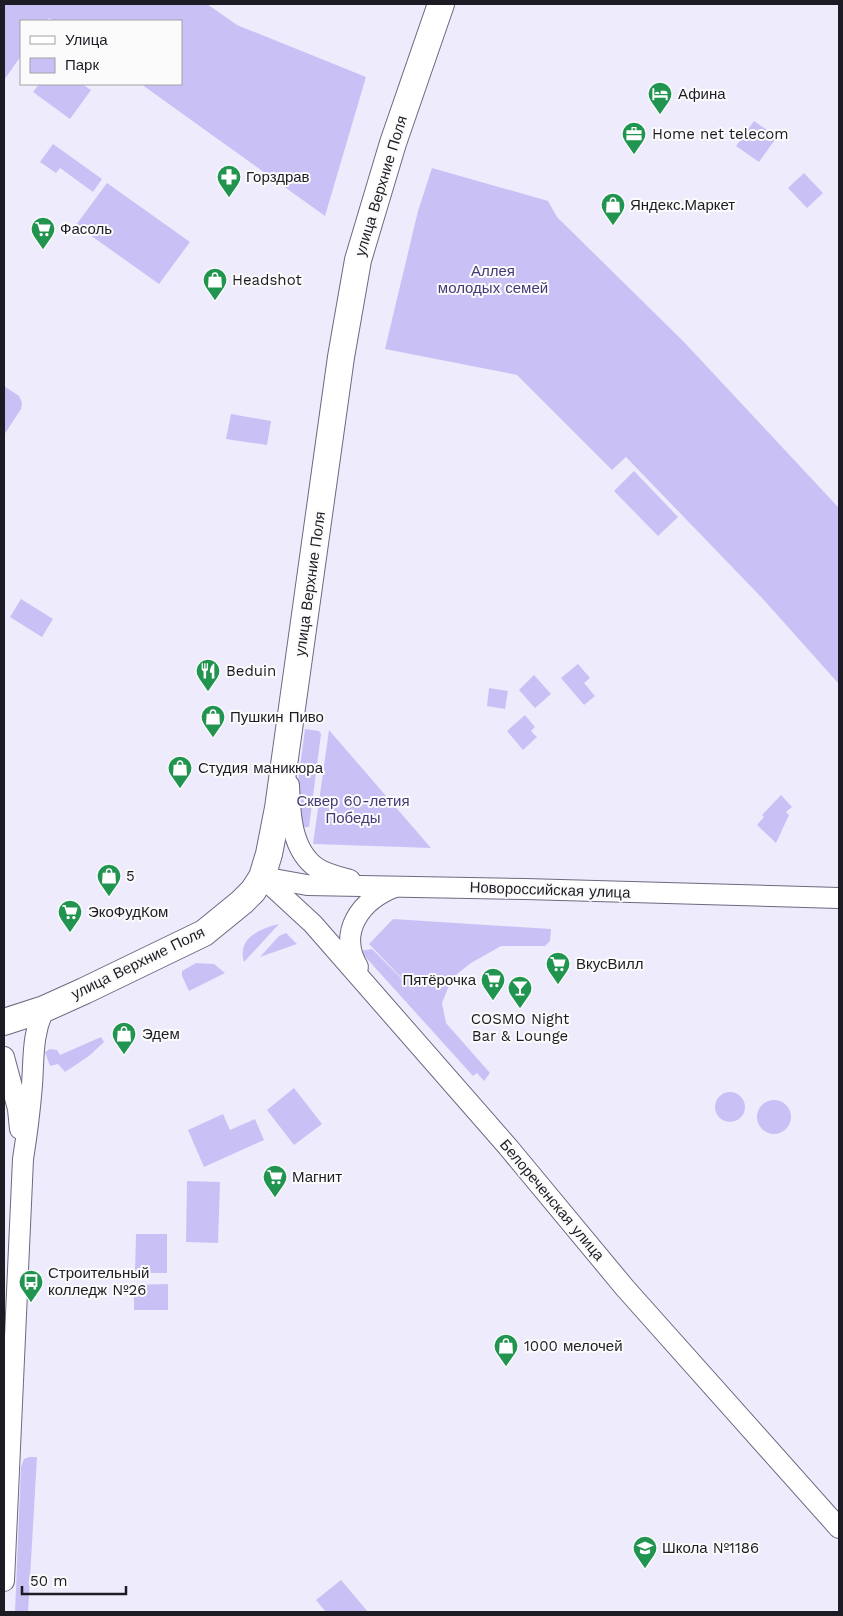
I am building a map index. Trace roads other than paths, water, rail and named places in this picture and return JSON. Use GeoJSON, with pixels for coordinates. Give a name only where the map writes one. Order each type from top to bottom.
{"type":"FeatureCollection","features":[{"type":"Feature","properties":{"kind":"main road","name":"улица Верхние Поля"},"geometry":{"type":"LineString","coordinates":[[4,1022],[44,1009],[204,933],[242,902],[253,891],[262,877],[275,826],[287,749],[341,357],[358,260],[392,143],[441,4]]}},
{"type":"Feature","properties":{"kind":"street"},"geometry":{"type":"LineString","coordinates":[[287,749],[290,810],[296,839],[302,851],[310,862],[319,869],[339,877],[374,886]]}},
{"type":"Feature","properties":{"kind":"street","name":"Новороссийская улица"},"geometry":{"type":"LineString","coordinates":[[262,877],[308,885],[839,898]]}},
{"type":"Feature","properties":{"kind":"street","name":"Белореченская улица"},"geometry":{"type":"LineString","coordinates":[[262,877],[314,924],[418,1046],[508,1147],[625,1288],[839,1528]]}},
{"type":"Feature","properties":{"kind":"street"},"geometry":{"type":"LineString","coordinates":[[372,990],[351,955],[349,943],[350,930],[356,917],[366,906],[382,892],[397,886]]}},
{"type":"Feature","properties":{"kind":"street"},"geometry":{"type":"LineString","coordinates":[[4,1581],[23,1159],[32,1094],[35,1036],[44,1009]]}},
{"type":"Feature","properties":{"kind":"street"},"geometry":{"type":"LineString","coordinates":[[4,1057],[18,1109],[23,1159]]}},
{"type":"Feature","properties":{"kind":"place","name":"Афина"},"geometry":{"type":"Point","coordinates":[660,115]}},
{"type":"Feature","properties":{"kind":"place","name":"Home net telecom"},"geometry":{"type":"Point","coordinates":[634,155]}},
{"type":"Feature","properties":{"kind":"place","name":"Горздрав"},"geometry":{"type":"Point","coordinates":[229,198]}},
{"type":"Feature","properties":{"kind":"place","name":"Яндекс.Маркет"},"geometry":{"type":"Point","coordinates":[613,226]}},
{"type":"Feature","properties":{"kind":"place","name":"Фасоль"},"geometry":{"type":"Point","coordinates":[43,250]}},
{"type":"Feature","properties":{"kind":"place","name":"Headshot"},"geometry":{"type":"Point","coordinates":[215,301]}},
{"type":"Feature","properties":{"kind":"place","name":"Beduin"},"geometry":{"type":"Point","coordinates":[208,692]}},
{"type":"Feature","properties":{"kind":"place","name":"Пушкин Пиво"},"geometry":{"type":"Point","coordinates":[213,738]}},
{"type":"Feature","properties":{"kind":"place","name":"Студия маникюра"},"geometry":{"type":"Point","coordinates":[180,789]}},
{"type":"Feature","properties":{"kind":"place","name":"5"},"geometry":{"type":"Point","coordinates":[109,897]}},
{"type":"Feature","properties":{"kind":"place","name":"ЭкоФудКом"},"geometry":{"type":"Point","coordinates":[70,933]}},
{"type":"Feature","properties":{"kind":"place","name":"ВкусВилл"},"geometry":{"type":"Point","coordinates":[558,985]}},
{"type":"Feature","properties":{"kind":"place","name":"Пятёрочка"},"geometry":{"type":"Point","coordinates":[493,1001]}},
{"type":"Feature","properties":{"kind":"place","name":"COSMO Night Bar & Lounge"},"geometry":{"type":"Point","coordinates":[520,1009]}},
{"type":"Feature","properties":{"kind":"place","name":"Эдем"},"geometry":{"type":"Point","coordinates":[124,1055]}},
{"type":"Feature","properties":{"kind":"place","name":"Магнит"},"geometry":{"type":"Point","coordinates":[275,1198]}},
{"type":"Feature","properties":{"kind":"place","name":"Строительный колледж №26"},"geometry":{"type":"Point","coordinates":[31,1303]}},
{"type":"Feature","properties":{"kind":"place","name":"1000 мелочей"},"geometry":{"type":"Point","coordinates":[506,1367]}},
{"type":"Feature","properties":{"kind":"place","name":"Школа №1186"},"geometry":{"type":"Point","coordinates":[645,1569]}},
{"type":"Feature","properties":{"kind":"park label","name":"Аллея молодых семей"},"geometry":{"type":"Point","coordinates":[493,280]}},
{"type":"Feature","properties":{"kind":"park label","name":"Сквер 60-летия Победы"},"geometry":{"type":"Point","coordinates":[353,810]}}]}
